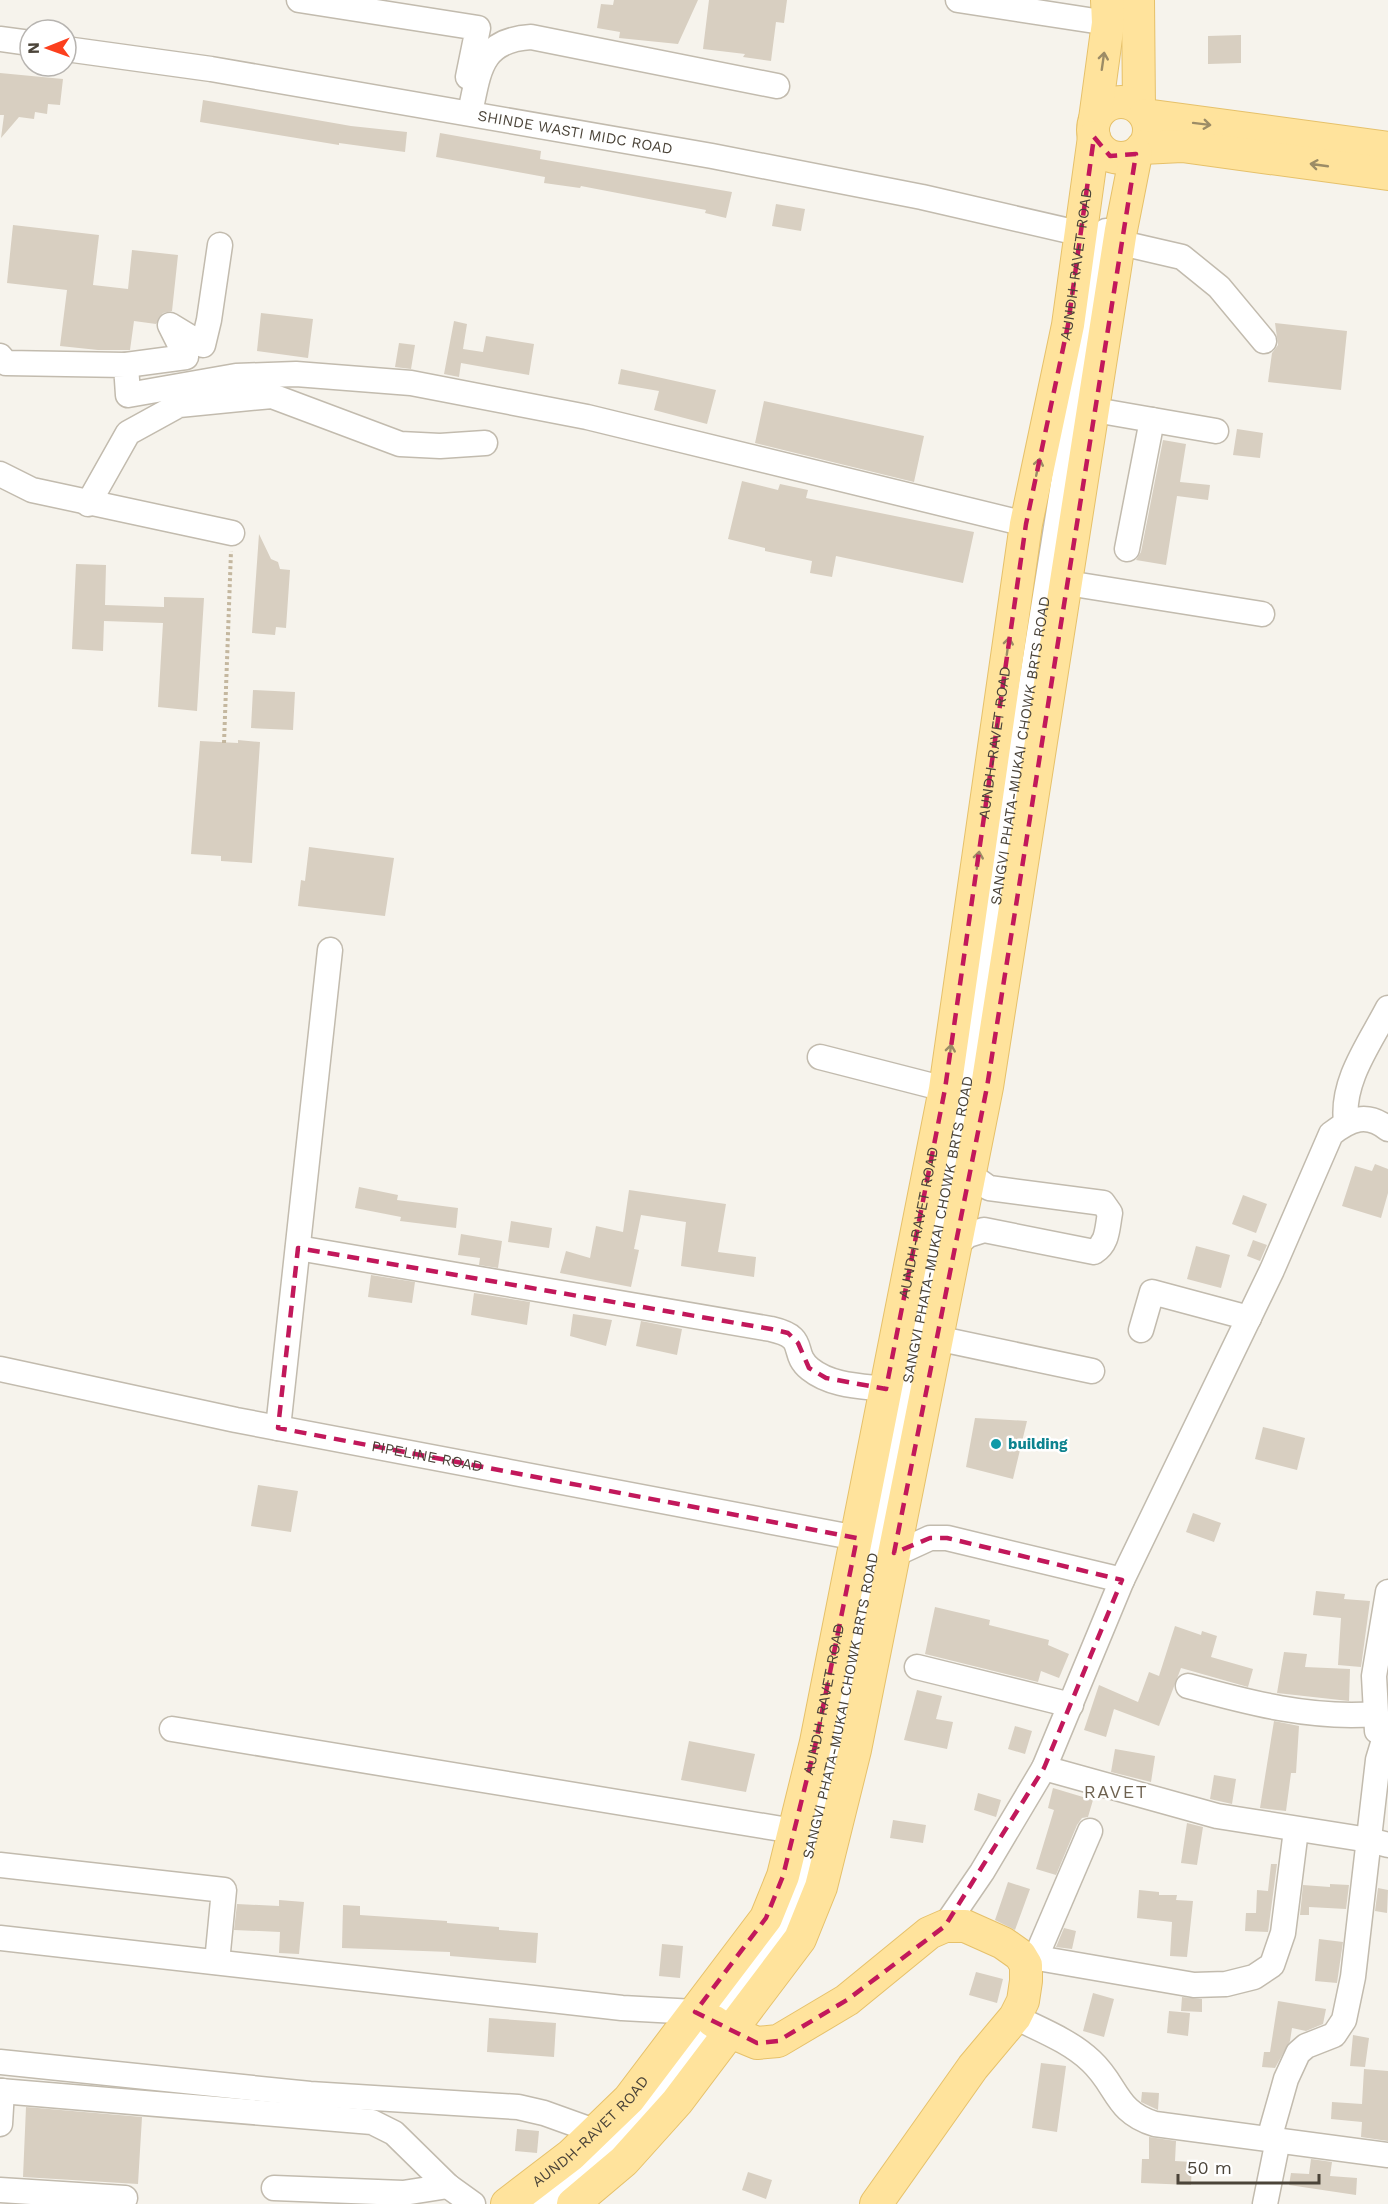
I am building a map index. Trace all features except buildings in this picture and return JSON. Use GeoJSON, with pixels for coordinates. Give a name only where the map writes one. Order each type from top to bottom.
{"type":"FeatureCollection","features":[{"type":"Feature","properties":{"kind":"main road"},"geometry":{"type":"LineString","coordinates":[[1132,153],[1149,132],[1142,112],[1138,0]]}},
{"type":"Feature","properties":{"kind":"main road","name":"AUNDH-RAVET ROAD"},"geometry":{"type":"LineString","coordinates":[[507,2204],[597,2132],[629,2098],[800,1939],[821,1887],[855,1750],[989,1075],[1095,410],[1102,238],[1094,128],[1108,12]]}},
{"type":"Feature","properties":{"kind":"main road"},"geometry":{"type":"LineString","coordinates":[[1114,102],[1123,102],[1142,112],[1384,160],[1182,146],[1132,153],[1103,151],[1094,128],[1106,106],[1114,102]]}},
{"type":"Feature","properties":{"kind":"main road","name":"AUNDH-RAVET ROAD"},"geometry":{"type":"LineString","coordinates":[[573,2204],[624,2161],[659,2125],[766,1918],[783,1876],[816,1742],[945,1089],[1026,524],[1068,325],[1132,153]]}},
{"type":"Feature","properties":{"kind":"main road"},"geometry":{"type":"LineString","coordinates":[[712,2022],[757,2043],[778,2041],[847,2000],[929,1933],[945,1926],[965,1926],[1028,1956],[1023,2001],[1015,2017],[973,2067],[876,2204]]}},
{"type":"Feature","properties":{"kind":"street"},"geometry":{"type":"LineString","coordinates":[[299,0],[478,28],[466,112]]}},
{"type":"Feature","properties":{"kind":"street"},"geometry":{"type":"LineString","coordinates":[[958,0],[1108,12]]}},
{"type":"Feature","properties":{"kind":"street"},"geometry":{"type":"LineString","coordinates":[[466,112],[481,62],[502,43],[513,38],[531,37],[777,86]]}},
{"type":"Feature","properties":{"kind":"street"},"geometry":{"type":"LineString","coordinates":[[0,39],[18,42]]}},
{"type":"Feature","properties":{"kind":"street","name":"SHINDE WASTI MIDC ROAD"},"geometry":{"type":"LineString","coordinates":[[78,51],[212,69],[466,112],[911,195],[1182,257],[1219,287],[1264,341]]}},
{"type":"Feature","properties":{"kind":"street","name":"SANGVI PHATA-MUKAI CHOWK BRTS ROAD"},"geometry":{"type":"LineString","coordinates":[[540,2204],[590,2164],[631,2126],[783,1928],[802,1881],[835,1746],[967,1083],[1102,238]]}},
{"type":"Feature","properties":{"kind":"street"},"geometry":{"type":"LineString","coordinates":[[0,356],[6,363],[126,365],[186,357],[170,325],[203,345],[220,245]]}},
{"type":"Feature","properties":{"kind":"street"},"geometry":{"type":"LineString","coordinates":[[126,365],[128,395],[236,376],[296,374],[411,383],[587,417],[1026,524]]}},
{"type":"Feature","properties":{"kind":"street"},"geometry":{"type":"LineString","coordinates":[[88,504],[128,433],[178,405],[272,396],[400,444],[440,446],[484,443]]}},
{"type":"Feature","properties":{"kind":"street"},"geometry":{"type":"LineString","coordinates":[[1095,410],[1216,431]]}},
{"type":"Feature","properties":{"kind":"street"},"geometry":{"type":"LineString","coordinates":[[1127,549],[1152,420]]}},
{"type":"Feature","properties":{"kind":"street"},"geometry":{"type":"LineString","coordinates":[[0,474],[32,490],[88,504],[232,533]]}},
{"type":"Feature","properties":{"kind":"street"},"geometry":{"type":"LineString","coordinates":[[1067,584],[1262,614]]}},
{"type":"Feature","properties":{"kind":"street"},"geometry":{"type":"LineString","coordinates":[[278,1428],[330,950]]}},
{"type":"Feature","properties":{"kind":"street"},"geometry":{"type":"LineString","coordinates":[[1346,1122],[1344,1106],[1350,1082],[1388,1008]]}},
{"type":"Feature","properties":{"kind":"street"},"geometry":{"type":"LineString","coordinates":[[820,1057],[945,1089]]}},
{"type":"Feature","properties":{"kind":"street"},"geometry":{"type":"LineString","coordinates":[[945,1926],[982,1872],[1044,1768],[1122,1580],[1249,1318],[1331,1134],[1346,1122],[1366,1118],[1379,1122],[1388,1129]]}},
{"type":"Feature","properties":{"kind":"street"},"geometry":{"type":"LineString","coordinates":[[954,1247],[968,1235],[984,1230],[1094,1252],[1103,1247],[1106,1238],[1110,1213],[1103,1203],[988,1188],[969,1174]]}},
{"type":"Feature","properties":{"kind":"street"},"geometry":{"type":"LineString","coordinates":[[297,1248],[788,1333],[798,1343],[801,1358],[809,1368],[826,1378],[845,1384],[886,1389]]}},
{"type":"Feature","properties":{"kind":"street"},"geometry":{"type":"LineString","coordinates":[[1141,1330],[1152,1292],[1249,1318]]}},
{"type":"Feature","properties":{"kind":"street"},"geometry":{"type":"LineString","coordinates":[[936,1338],[1092,1371]]}},
{"type":"Feature","properties":{"kind":"street","name":"PIPELINE ROAD"},"geometry":{"type":"LineString","coordinates":[[0,1369],[278,1428],[856,1538]]}},
{"type":"Feature","properties":{"kind":"street"},"geometry":{"type":"LineString","coordinates":[[893,1555],[930,1538],[947,1538],[1122,1580]]}},
{"type":"Feature","properties":{"kind":"street"},"geometry":{"type":"LineString","coordinates":[[1266,2204],[1274,2140],[1286,2079],[1298,2053],[1306,2046],[1334,2036],[1344,2020],[1353,1977],[1378,1843],[1384,1744],[1375,1714],[1374,1676],[1388,1592]]}},
{"type":"Feature","properties":{"kind":"street"},"geometry":{"type":"LineString","coordinates":[[917,1667],[1071,1706]]}},
{"type":"Feature","properties":{"kind":"street"},"geometry":{"type":"LineString","coordinates":[[1188,1686],[1297,1712],[1340,1717],[1375,1714]]}},
{"type":"Feature","properties":{"kind":"street"},"geometry":{"type":"LineString","coordinates":[[172,1729],[794,1831]]}},
{"type":"Feature","properties":{"kind":"street"},"geometry":{"type":"LineString","coordinates":[[1044,1768],[1217,1816],[1378,1843]]}},
{"type":"Feature","properties":{"kind":"street"},"geometry":{"type":"LineString","coordinates":[[1090,1830],[1028,1956],[1194,1985],[1226,1984],[1254,1977],[1272,1965],[1283,1933],[1296,1830]]}},
{"type":"Feature","properties":{"kind":"street"},"geometry":{"type":"LineString","coordinates":[[0,1865],[225,1890],[217,1962]]}},
{"type":"Feature","properties":{"kind":"street"},"geometry":{"type":"LineString","coordinates":[[0,1938],[622,2008],[712,2022]]}},
{"type":"Feature","properties":{"kind":"street"},"geometry":{"type":"LineString","coordinates":[[1015,2017],[1081,2052],[1093,2062],[1121,2104],[1137,2119],[1155,2124],[1388,2155]]}},
{"type":"Feature","properties":{"kind":"street"},"geometry":{"type":"LineString","coordinates":[[0,2062],[310,2094],[518,2107],[544,2113],[597,2132]]}},
{"type":"Feature","properties":{"kind":"street"},"geometry":{"type":"LineString","coordinates":[[0,2124],[1,2091],[372,2122],[394,2133],[448,2186],[473,2204]]}},
{"type":"Feature","properties":{"kind":"street"},"geometry":{"type":"LineString","coordinates":[[273,2188],[403,2193],[448,2186]]}},
{"type":"Feature","properties":{"kind":"street"},"geometry":{"type":"LineString","coordinates":[[0,2190],[125,2198]]}},
{"type":"Feature","properties":{"kind":"path"},"geometry":{"type":"LineString","coordinates":[[225,743],[232,533]]}},
{"type":"Feature","properties":{"kind":"highlighted area"},"geometry":{"type":"Polygon","coordinates":[[[1094,137],[1110,156],[1136,154],[987,1087],[894,1553],[930,1538],[947,1538],[1122,1580],[1044,1768],[945,1926],[847,2000],[778,2041],[757,2043],[695,2012],[766,1918],[783,1876],[816,1742],[857,1538],[278,1428],[298,1248],[788,1333],[798,1343],[809,1368],[826,1378],[886,1389],[945,1089],[1026,524],[1068,325],[1094,137]]]}},
{"type":"Feature","properties":{"kind":"place","name":"building"},"geometry":{"type":"Point","coordinates":[996,1444]}},
{"type":"Feature","properties":{"kind":"district","name":"RAVET"},"geometry":{"type":"Point","coordinates":[1116,1791]}}]}
